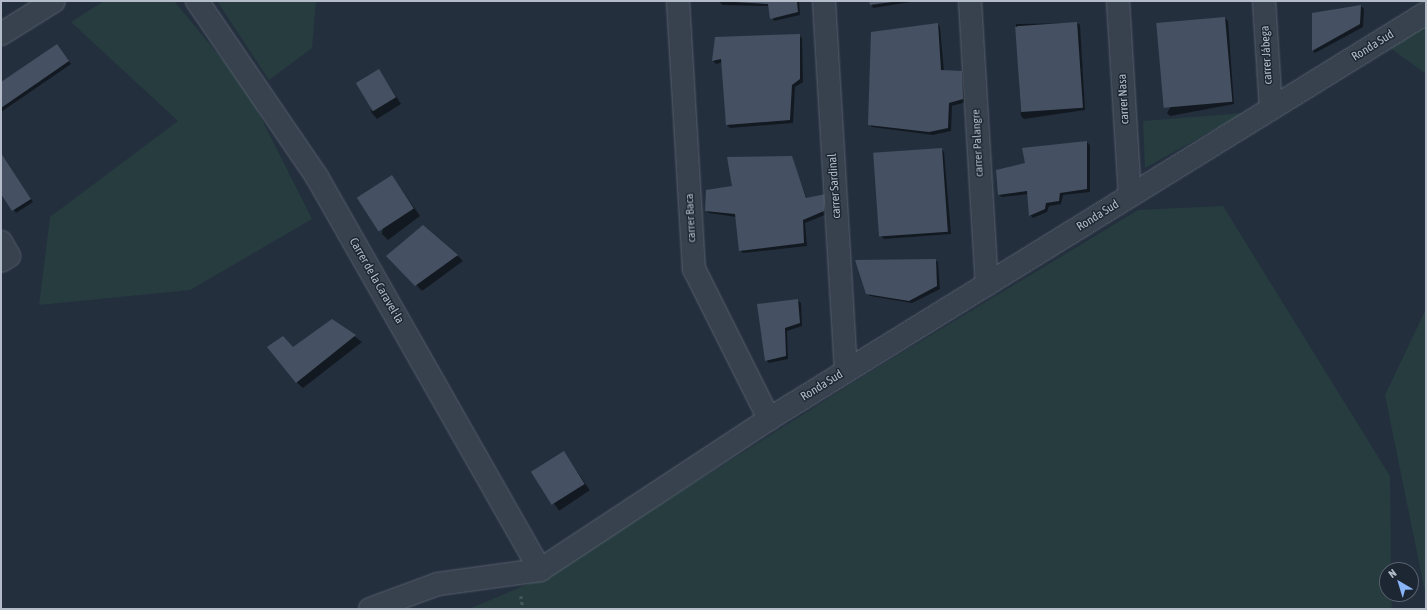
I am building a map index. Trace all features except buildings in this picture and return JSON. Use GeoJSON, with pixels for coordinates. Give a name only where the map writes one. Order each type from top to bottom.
{"type":"FeatureCollection","features":[{"type":"Feature","properties":{"kind":"street"},"geometry":{"type":"LineString","coordinates":[[1,34],[54,1]]}},
{"type":"Feature","properties":{"kind":"street","name":"Carrer de la Caravel·la"},"geometry":{"type":"LineString","coordinates":[[197,1],[317,177],[540,570]]}},
{"type":"Feature","properties":{"kind":"street","name":"carrer Baca"},"geometry":{"type":"LineString","coordinates":[[678,1],[694,269],[769,419]]}},
{"type":"Feature","properties":{"kind":"street","name":"carrer Sardinal"},"geometry":{"type":"LineString","coordinates":[[824,1],[846,371]]}},
{"type":"Feature","properties":{"kind":"street","name":"carrer Palangre"},"geometry":{"type":"LineString","coordinates":[[970,1],[987,284]]}},
{"type":"Feature","properties":{"kind":"street","name":"carrer Nasa"},"geometry":{"type":"LineString","coordinates":[[1118,1],[1130,196]]}},
{"type":"Feature","properties":{"kind":"street","name":"carrer Jábega"},"geometry":{"type":"LineString","coordinates":[[1264,1],[1271,108]]}},
{"type":"Feature","properties":{"kind":"street","name":"Ronda Sud"},"geometry":{"type":"LineString","coordinates":[[540,570],[769,419],[1271,108],[1417,11]]}},
{"type":"Feature","properties":{"kind":"street"},"geometry":{"type":"LineString","coordinates":[[370,609],[438,584],[540,570]]}},
{"type":"Feature","properties":{"kind":"green space"},"geometry":{"type":"Polygon","coordinates":[[[104,1],[174,1],[246,88],[312,219],[190,290],[39,305],[50,217],[178,121],[71,22],[104,1]]]}},
{"type":"Feature","properties":{"kind":"green space"},"geometry":{"type":"Polygon","coordinates":[[[217,1],[316,1],[312,48],[269,80],[217,1]]]}},
{"type":"Feature","properties":{"kind":"green space"},"geometry":{"type":"Polygon","coordinates":[[[1426,24],[1426,74],[1389,47],[1426,24]]]}},
{"type":"Feature","properties":{"kind":"green space"},"geometry":{"type":"Polygon","coordinates":[[[1244,113],[1145,168],[1143,121],[1244,113]]]}},
{"type":"Feature","properties":{"kind":"green space"},"geometry":{"type":"Polygon","coordinates":[[[1223,206],[1390,476],[1391,562],[1379,562],[1379,602],[1392,602],[1392,609],[469,609],[547,576],[878,367],[1138,210],[1223,206]]]}},
{"type":"Feature","properties":{"kind":"green space"},"geometry":{"type":"Polygon","coordinates":[[[1426,309],[1426,597],[1419,562],[1385,395],[1426,309]]]}}]}
